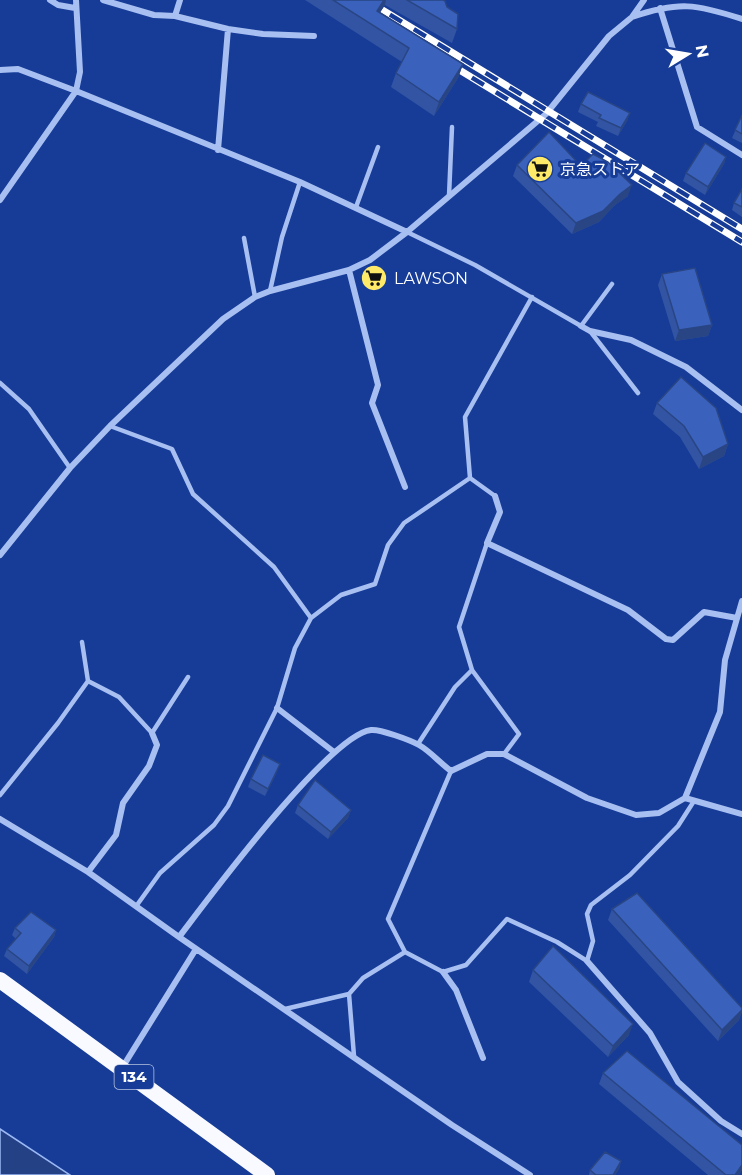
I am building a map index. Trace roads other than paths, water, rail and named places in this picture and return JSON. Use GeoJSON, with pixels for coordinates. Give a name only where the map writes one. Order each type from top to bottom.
{"type":"FeatureCollection","features":[{"type":"Feature","properties":{"kind":"highway","name":"134"},"geometry":{"type":"LineString","coordinates":[[0,980],[267,1175]]}},
{"type":"Feature","properties":{"kind":"street"},"geometry":{"type":"LineString","coordinates":[[50,0],[57,5],[75,8]]}},
{"type":"Feature","properties":{"kind":"street"},"geometry":{"type":"LineString","coordinates":[[0,200],[76,92],[80,72],[76,0]]}},
{"type":"Feature","properties":{"kind":"street"},"geometry":{"type":"LineString","coordinates":[[104,0],[154,15],[175,15],[228,28],[263,34],[314,36]]}},
{"type":"Feature","properties":{"kind":"street"},"geometry":{"type":"LineString","coordinates":[[175,15],[180,0]]}},
{"type":"Feature","properties":{"kind":"street"},"geometry":{"type":"LineString","coordinates":[[0,555],[70,468],[110,426],[223,319],[255,297],[270,291],[349,270],[370,260],[407,232],[546,114],[609,36],[632,17],[644,0]]}},
{"type":"Feature","properties":{"kind":"street"},"geometry":{"type":"LineString","coordinates":[[632,17],[660,8],[689,5],[742,19]]}},
{"type":"Feature","properties":{"kind":"street"},"geometry":{"type":"LineString","coordinates":[[660,8],[697,128],[742,155]]}},
{"type":"Feature","properties":{"kind":"street"},"geometry":{"type":"LineString","coordinates":[[218,150],[228,28]]}},
{"type":"Feature","properties":{"kind":"street"},"geometry":{"type":"LineString","coordinates":[[0,70],[18,69],[76,92],[300,182],[407,232]]}},
{"type":"Feature","properties":{"kind":"street"},"geometry":{"type":"LineString","coordinates":[[349,270],[378,385],[372,403],[405,487]]}},
{"type":"Feature","properties":{"kind":"street"},"geometry":{"type":"LineString","coordinates":[[581,326],[590,331],[631,340],[686,367],[742,410]]}},
{"type":"Feature","properties":{"kind":"street"},"geometry":{"type":"LineString","coordinates":[[495,496],[500,512],[486,543],[628,610],[666,639],[674,640],[705,612],[737,618]]}},
{"type":"Feature","properties":{"kind":"street"},"geometry":{"type":"LineString","coordinates":[[179,937],[258,835],[334,752],[358,734],[372,730],[418,744],[451,771],[487,754],[504,754],[587,798],[636,815],[659,813],[685,798],[720,712],[725,660],[742,600]]}},
{"type":"Feature","properties":{"kind":"street"},"geometry":{"type":"LineString","coordinates":[[277,708],[334,752]]}},
{"type":"Feature","properties":{"kind":"street"},"geometry":{"type":"LineString","coordinates":[[88,872],[116,835],[123,803],[149,766],[157,745],[152,733]]}},
{"type":"Feature","properties":{"kind":"street"},"geometry":{"type":"LineString","coordinates":[[685,798],[742,814]]}},
{"type":"Feature","properties":{"kind":"street"},"geometry":{"type":"LineString","coordinates":[[0,819],[88,872],[452,1125],[530,1175]]}},
{"type":"Feature","properties":{"kind":"street"},"geometry":{"type":"LineString","coordinates":[[122,1068],[196,949]]}},
{"type":"Feature","properties":{"kind":"street"},"geometry":{"type":"LineString","coordinates":[[587,960],[650,1034],[678,1082],[721,1121],[742,1134]]}},
{"type":"Feature","properties":{"kind":"street"},"geometry":{"type":"LineString","coordinates":[[443,972],[456,990],[483,1058]]}},
{"type":"Feature","properties":{"kind":"lane"},"geometry":{"type":"LineString","coordinates":[[449,196],[452,127]]}},
{"type":"Feature","properties":{"kind":"lane"},"geometry":{"type":"LineString","coordinates":[[356,207],[378,147]]}},
{"type":"Feature","properties":{"kind":"lane"},"geometry":{"type":"LineString","coordinates":[[270,291],[282,237],[300,182]]}},
{"type":"Feature","properties":{"kind":"lane"},"geometry":{"type":"LineString","coordinates":[[407,232],[475,265],[581,326],[612,284]]}},
{"type":"Feature","properties":{"kind":"lane"},"geometry":{"type":"LineString","coordinates":[[244,238],[255,297]]}},
{"type":"Feature","properties":{"kind":"lane"},"geometry":{"type":"LineString","coordinates":[[495,496],[470,478],[465,417],[532,297]]}},
{"type":"Feature","properties":{"kind":"lane"},"geometry":{"type":"LineString","coordinates":[[590,331],[638,393]]}},
{"type":"Feature","properties":{"kind":"lane"},"geometry":{"type":"LineString","coordinates":[[0,383],[30,410],[70,468]]}},
{"type":"Feature","properties":{"kind":"lane"},"geometry":{"type":"LineString","coordinates":[[110,426],[172,449],[194,494],[274,567],[311,618]]}},
{"type":"Feature","properties":{"kind":"lane"},"geometry":{"type":"LineString","coordinates":[[137,905],[160,873],[214,825],[228,806],[277,708],[295,648],[311,618],[341,595],[375,584],[388,545],[404,523],[470,478]]}},
{"type":"Feature","properties":{"kind":"lane"},"geometry":{"type":"LineString","coordinates":[[486,543],[459,627],[472,670],[519,734],[504,754]]}},
{"type":"Feature","properties":{"kind":"lane"},"geometry":{"type":"LineString","coordinates":[[0,795],[58,723],[88,681],[82,642]]}},
{"type":"Feature","properties":{"kind":"lane"},"geometry":{"type":"LineString","coordinates":[[418,744],[455,687],[472,670]]}},
{"type":"Feature","properties":{"kind":"lane"},"geometry":{"type":"LineString","coordinates":[[88,681],[119,697],[152,733],[188,677]]}},
{"type":"Feature","properties":{"kind":"lane"},"geometry":{"type":"LineString","coordinates":[[451,771],[388,919],[405,952],[443,972],[466,965],[507,920],[557,942],[587,960],[593,941],[587,914],[591,905],[630,875],[678,826],[694,801]]}},
{"type":"Feature","properties":{"kind":"lane"},"geometry":{"type":"LineString","coordinates":[[285,1009],[349,994],[363,978],[405,952]]}},
{"type":"Feature","properties":{"kind":"lane"},"geometry":{"type":"LineString","coordinates":[[349,994],[354,1056]]}},
{"type":"Feature","properties":{"kind":"water"},"geometry":{"type":"Polygon","coordinates":[[[0,1129],[70,1175],[0,1175],[0,1129]]]}},
{"type":"Feature","properties":{"kind":"railway"},"geometry":{"type":"LineString","coordinates":[[366,0],[742,229]]}},
{"type":"Feature","properties":{"kind":"railway"},"geometry":{"type":"LineString","coordinates":[[448,63],[742,242]]}},
{"type":"Feature","properties":{"kind":"place","name":"京急ストア"},"geometry":{"type":"Point","coordinates":[540,169]}},
{"type":"Feature","properties":{"kind":"place","name":"LAWSON"},"geometry":{"type":"Point","coordinates":[374,278]}}]}
